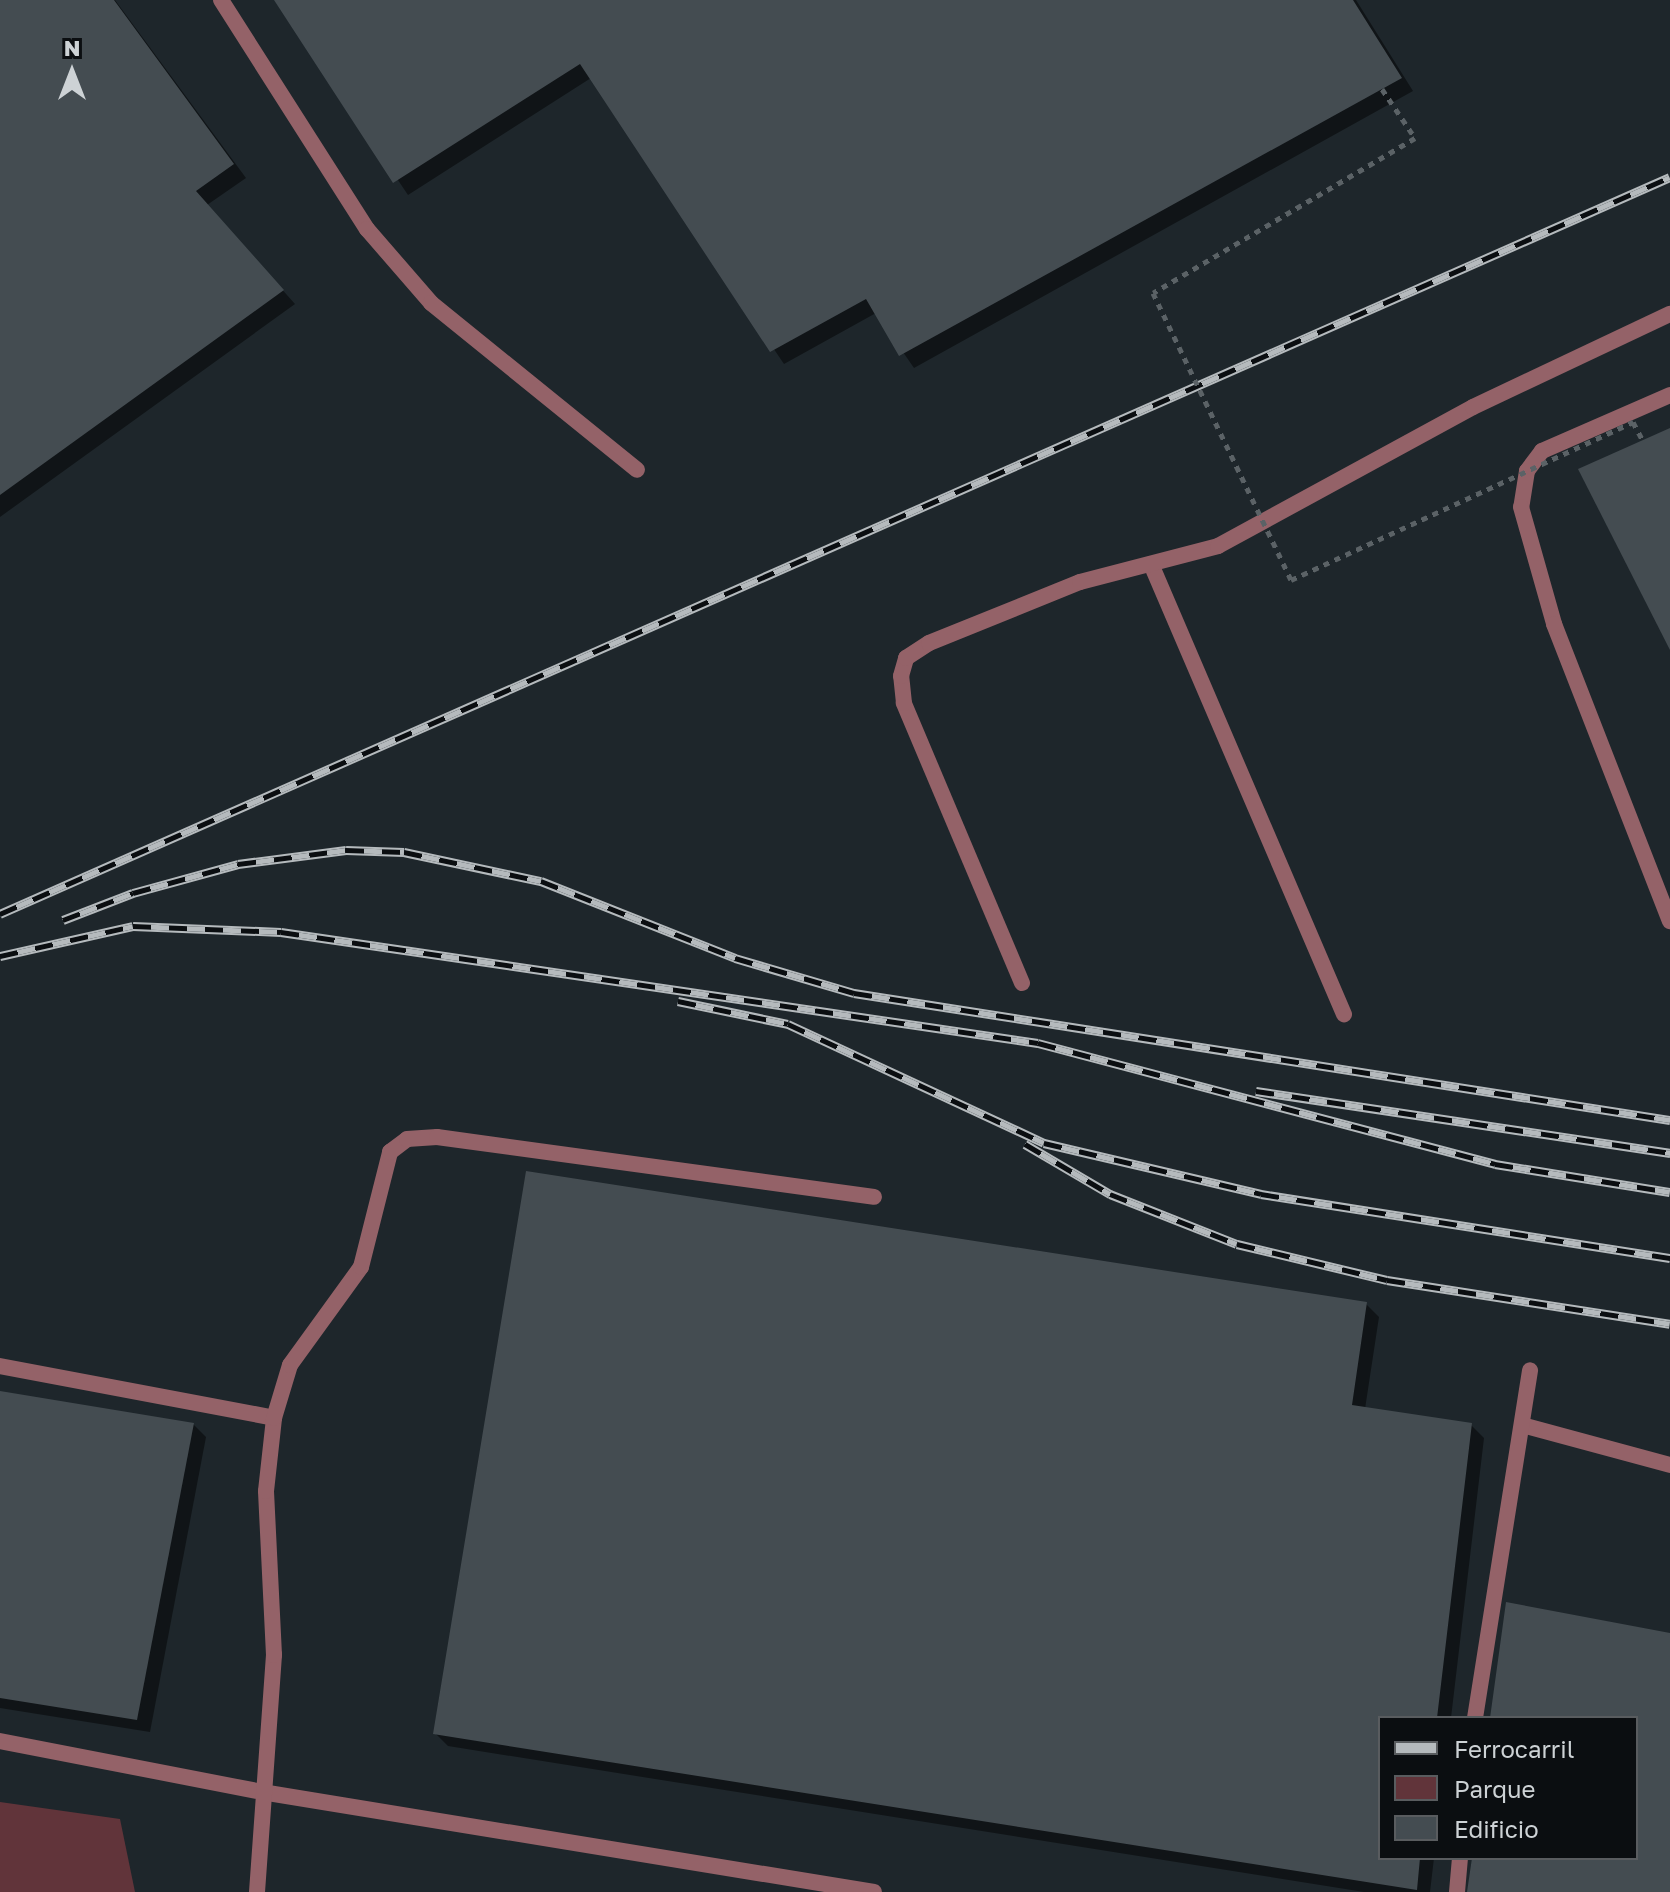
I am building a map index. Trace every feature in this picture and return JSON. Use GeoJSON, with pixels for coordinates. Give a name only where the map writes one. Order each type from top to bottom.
{"type":"FeatureCollection","features":[{"type":"Feature","properties":{"kind":"lane"},"geometry":{"type":"LineString","coordinates":[[221,0],[367,229],[431,303],[637,470]]}},
{"type":"Feature","properties":{"kind":"lane"},"geometry":{"type":"LineString","coordinates":[[1022,983],[904,703],[901,676],[906,658],[929,643],[1080,582],[1218,546],[1473,407],[1670,314]]}},
{"type":"Feature","properties":{"kind":"lane"},"geometry":{"type":"LineString","coordinates":[[1670,395],[1542,451],[1527,471],[1521,507],[1554,624],[1670,921]]}},
{"type":"Feature","properties":{"kind":"lane"},"geometry":{"type":"LineString","coordinates":[[1151,564],[1344,1014]]}},
{"type":"Feature","properties":{"kind":"lane"},"geometry":{"type":"LineString","coordinates":[[257,1892],[268,1793],[274,1655],[266,1491],[274,1418],[290,1365],[361,1267],[381,1173],[390,1152],[407,1139],[437,1137],[874,1197]]}},
{"type":"Feature","properties":{"kind":"lane"},"geometry":{"type":"LineString","coordinates":[[0,1366],[274,1418]]}},
{"type":"Feature","properties":{"kind":"lane"},"geometry":{"type":"LineString","coordinates":[[1475,1716],[1530,1370]]}},
{"type":"Feature","properties":{"kind":"lane"},"geometry":{"type":"LineString","coordinates":[[1522,1425],[1670,1465]]}},
{"type":"Feature","properties":{"kind":"lane"},"geometry":{"type":"LineString","coordinates":[[0,1741],[268,1793],[874,1892]]}},
{"type":"Feature","properties":{"kind":"lane"},"geometry":{"type":"LineString","coordinates":[[1457,1892],[1460,1860]]}},
{"type":"Feature","properties":{"kind":"path"},"geometry":{"type":"LineString","coordinates":[[1382,89],[1415,138],[1153,293],[1291,580],[1633,422],[1643,441]]}},
{"type":"Feature","properties":{"kind":"green space"},"geometry":{"type":"Polygon","coordinates":[[[0,1802],[120,1819],[135,1892],[0,1892],[0,1802]]]}},
{"type":"Feature","properties":{"kind":"building"},"geometry":{"type":"Polygon","coordinates":[[[0,0],[114,0],[234,164],[196,191],[284,290],[0,495],[0,0]]]}},
{"type":"Feature","properties":{"kind":"building"},"geometry":{"type":"Polygon","coordinates":[[[274,0],[1353,0],[1402,78],[899,356],[866,299],[770,352],[580,64],[393,183],[274,0]]]}},
{"type":"Feature","properties":{"kind":"building"},"geometry":{"type":"Polygon","coordinates":[[[1670,428],[1670,650],[1578,469],[1670,428]]]}},
{"type":"Feature","properties":{"kind":"building"},"geometry":{"type":"Polygon","coordinates":[[[526,1171],[1367,1302],[1352,1405],[1472,1423],[1437,1716],[1378,1716],[1378,1860],[1420,1860],[1417,1890],[433,1734],[526,1171]]]}},
{"type":"Feature","properties":{"kind":"building"},"geometry":{"type":"Polygon","coordinates":[[[0,1391],[194,1423],[137,1720],[0,1698],[0,1391]]]}},
{"type":"Feature","properties":{"kind":"building"},"geometry":{"type":"Polygon","coordinates":[[[1506,1602],[1670,1633],[1670,1892],[1467,1892],[1472,1860],[1638,1860],[1638,1716],[1490,1716],[1506,1602]]]}},
{"type":"Feature","properties":{"kind":"railway"},"geometry":{"type":"LineString","coordinates":[[0,914],[1670,177]]}},
{"type":"Feature","properties":{"kind":"railway"},"geometry":{"type":"LineString","coordinates":[[63,920],[133,893],[238,864],[346,850],[404,852],[541,881],[735,958],[854,993],[1670,1120]]}},
{"type":"Feature","properties":{"kind":"railway"},"geometry":{"type":"LineString","coordinates":[[0,956],[133,926],[281,932],[1038,1043],[1495,1164],[1670,1192]]}},
{"type":"Feature","properties":{"kind":"railway"},"geometry":{"type":"LineString","coordinates":[[678,1001],[788,1024],[1044,1143],[1261,1194],[1670,1258]]}},
{"type":"Feature","properties":{"kind":"railway"},"geometry":{"type":"LineString","coordinates":[[1256,1091],[1670,1153]]}},
{"type":"Feature","properties":{"kind":"railway"},"geometry":{"type":"LineString","coordinates":[[1025,1144],[1110,1194],[1237,1244],[1387,1280],[1670,1324]]}}]}
